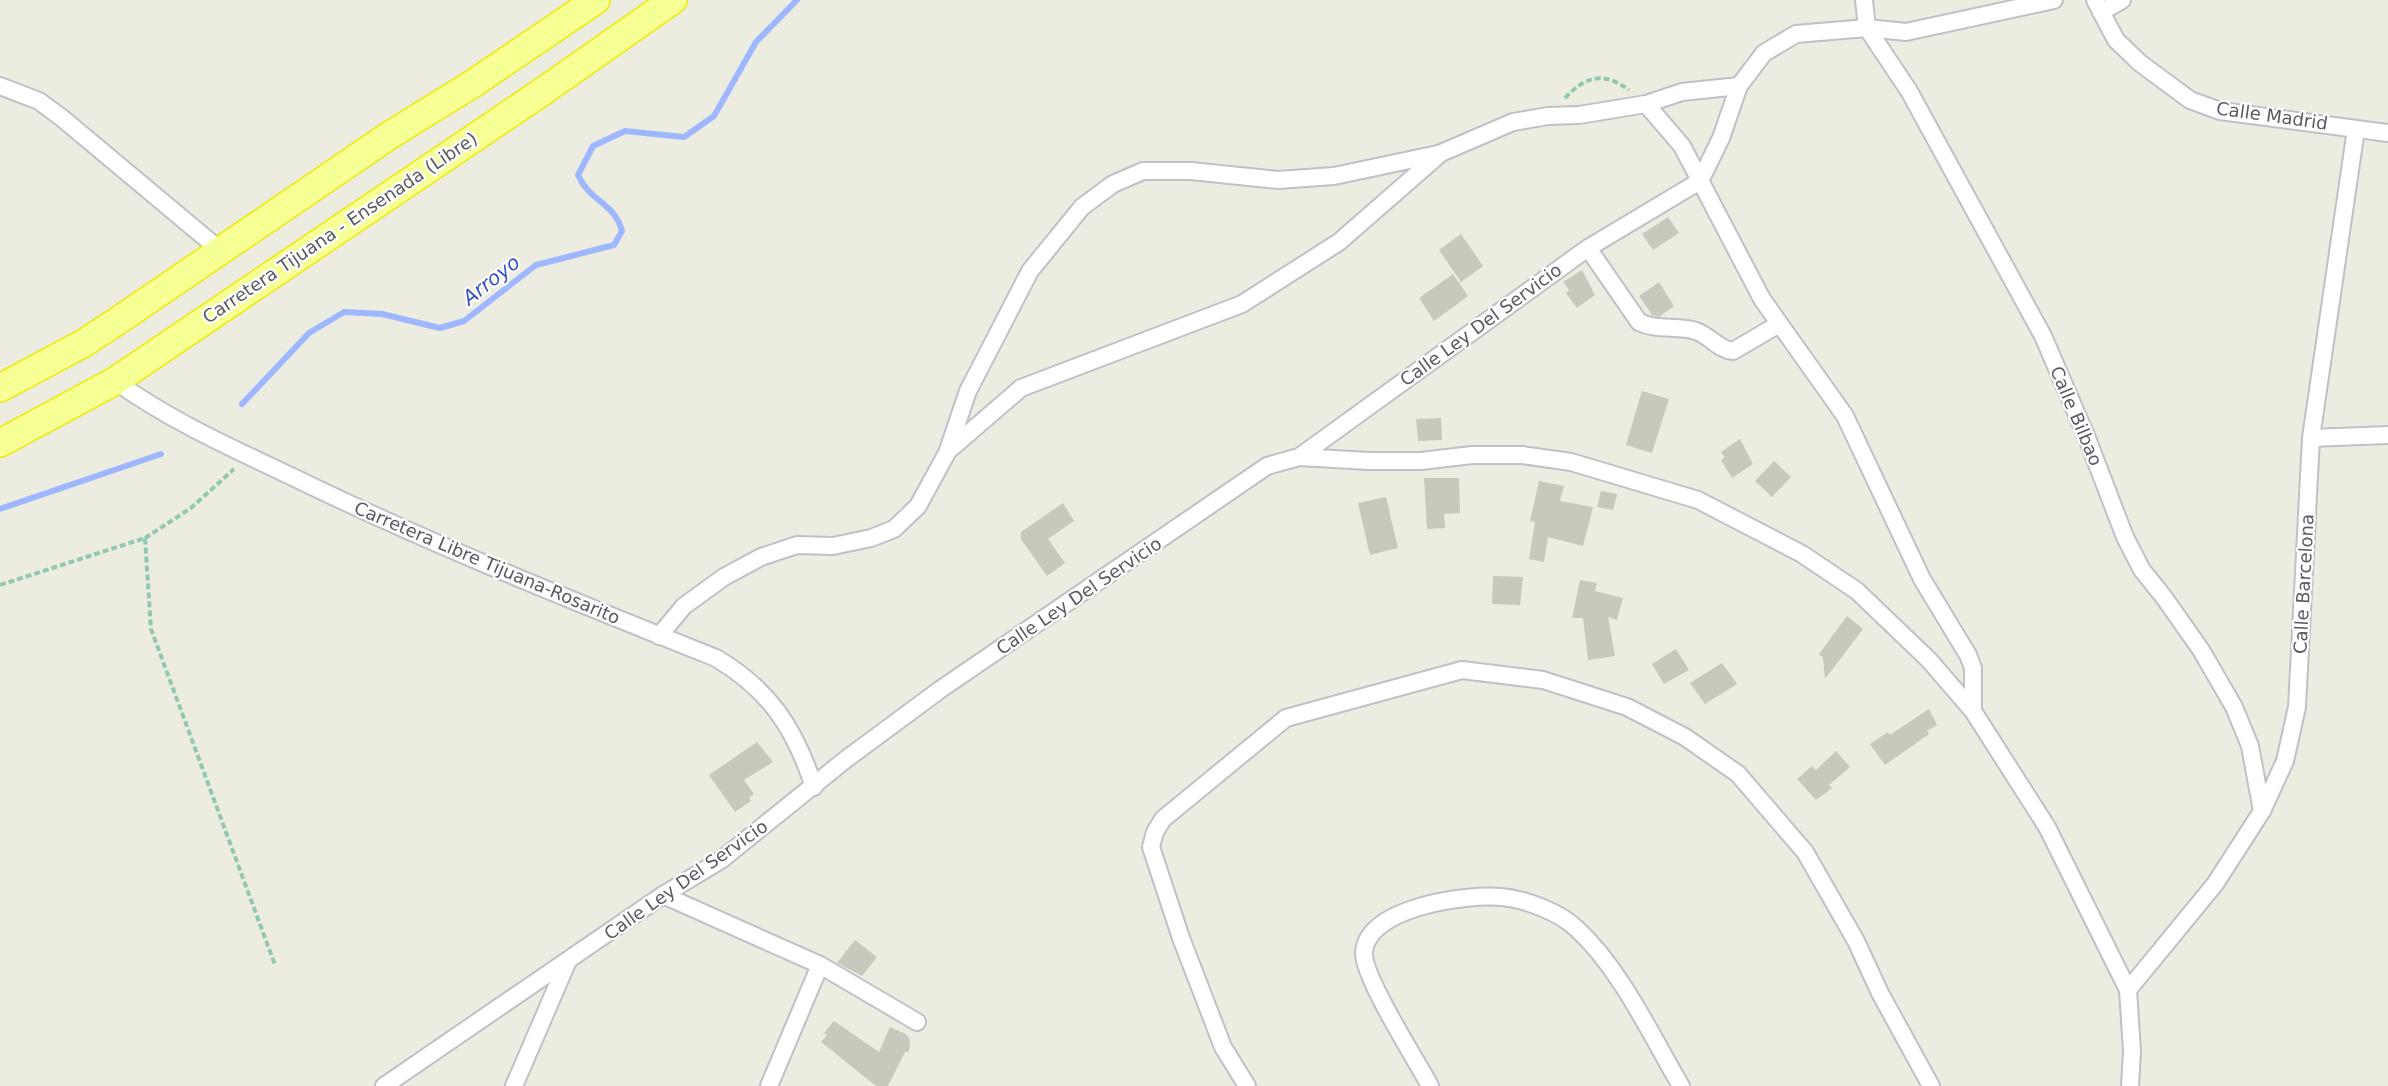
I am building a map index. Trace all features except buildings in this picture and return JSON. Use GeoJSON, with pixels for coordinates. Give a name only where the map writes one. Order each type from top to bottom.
{"type":"FeatureCollection","features":[{"type":"Feature","properties":{"kind":"highway"},"geometry":{"type":"LineString","coordinates":[[0,388],[84,343],[596,0]]}},
{"type":"Feature","properties":{"kind":"highway","name":"Carretera Tijuana - Ensenada (Libre)"},"geometry":{"type":"LineString","coordinates":[[0,443],[115,381],[539,94],[673,0]]}},
{"type":"Feature","properties":{"kind":"street"},"geometry":{"type":"LineString","coordinates":[[1864,0],[1867,28]]}},
{"type":"Feature","properties":{"kind":"street"},"geometry":{"type":"LineString","coordinates":[[1700,181],[1721,138],[1739,86],[1764,53],[1796,34],[1867,28],[1906,32],[2054,0]]}},
{"type":"Feature","properties":{"kind":"street"},"geometry":{"type":"LineString","coordinates":[[2098,6],[2122,0]]}},
{"type":"Feature","properties":{"kind":"street","name":"Calle Madrid"},"geometry":{"type":"LineString","coordinates":[[2098,6],[2116,40],[2166,84],[2190,100],[2220,111],[2388,133]]}},
{"type":"Feature","properties":{"kind":"street","name":"Calle Bilbao"},"geometry":{"type":"LineString","coordinates":[[1867,28],[1909,91],[2043,336],[2087,438],[2124,537],[2142,570],[2201,650],[2234,707],[2250,746],[2262,811]]}},
{"type":"Feature","properties":{"kind":"street"},"geometry":{"type":"LineString","coordinates":[[0,86],[39,101],[62,118],[221,251]]}},
{"type":"Feature","properties":{"kind":"street"},"geometry":{"type":"LineString","coordinates":[[659,636],[684,606],[724,578],[761,557],[797,545],[833,546],[871,538],[894,529],[918,506],[948,451],[968,391],[1030,271],[1082,207],[1113,184],[1143,171],[1191,171],[1278,180],[1334,176],[1441,153],[1513,122],[1548,116],[1579,115],[1646,104],[1682,92],[1739,86]]}},
{"type":"Feature","properties":{"kind":"street"},"geometry":{"type":"LineString","coordinates":[[1646,104],[1682,146],[1762,299],[1845,416],[1922,579],[1968,655],[1973,668],[1973,711]]}},
{"type":"Feature","properties":{"kind":"street","name":"Calle Barcelona"},"geometry":{"type":"LineString","coordinates":[[2128,990],[2215,884],[2262,811],[2285,761],[2297,707],[2311,438],[2356,129]]}},
{"type":"Feature","properties":{"kind":"street"},"geometry":{"type":"LineString","coordinates":[[948,451],[1021,388],[1242,304],[1306,266],[1339,242],[1441,153]]}},
{"type":"Feature","properties":{"kind":"street","name":"Calle Ley Del Servicio"},"geometry":{"type":"LineString","coordinates":[[384,1086],[663,896],[721,860],[845,760],[941,689],[1267,466],[1299,457],[1588,248],[1700,181]]}},
{"type":"Feature","properties":{"kind":"street"},"geometry":{"type":"LineString","coordinates":[[1588,248],[1640,322],[1651,328],[1696,332],[1724,351],[1733,351],[1779,324]]}},
{"type":"Feature","properties":{"kind":"street","name":"Carretera Libre Tijuana-Rosarito"},"geometry":{"type":"LineString","coordinates":[[115,381],[183,424],[454,552],[716,658],[741,673],[763,692],[802,750],[814,787]]}},
{"type":"Feature","properties":{"kind":"street"},"geometry":{"type":"LineString","coordinates":[[2311,438],[2388,435]]}},
{"type":"Feature","properties":{"kind":"street"},"geometry":{"type":"LineString","coordinates":[[1299,457],[1410,461],[1472,455],[1522,454],[1571,462],[1698,500],[1802,554],[1857,591],[1929,660],[1973,711],[2047,827],[2128,990],[2132,1051],[2130,1086]]}},
{"type":"Feature","properties":{"kind":"street"},"geometry":{"type":"LineString","coordinates":[[1247,1086],[1223,1047],[1181,938],[1151,847],[1155,832],[1163,819],[1286,718],[1462,670],[1543,680],[1627,707],[1685,737],[1738,774],[1805,852],[1856,941],[1880,993],[1931,1086]]}},
{"type":"Feature","properties":{"kind":"street"},"geometry":{"type":"LineString","coordinates":[[663,896],[820,965],[917,1022]]}},
{"type":"Feature","properties":{"kind":"street"},"geometry":{"type":"LineString","coordinates":[[1430,1086],[1371,978],[1364,955],[1367,939],[1378,927],[1406,912],[1461,897],[1503,897],[1544,909],[1575,927],[1612,971],[1681,1086]]}},
{"type":"Feature","properties":{"kind":"street"},"geometry":{"type":"LineString","coordinates":[[514,1086],[568,962]]}},
{"type":"Feature","properties":{"kind":"street"},"geometry":{"type":"LineString","coordinates":[[769,1086],[820,965]]}},
{"type":"Feature","properties":{"kind":"path"},"geometry":{"type":"LineString","coordinates":[[1548,116],[1579,83],[1590,78],[1621,84],[1646,104]]}},
{"type":"Feature","properties":{"kind":"path"},"geometry":{"type":"LineString","coordinates":[[0,585],[145,538],[191,508],[248,456]]}},
{"type":"Feature","properties":{"kind":"path"},"geometry":{"type":"LineString","coordinates":[[145,538],[151,629],[274,965]]}},
{"type":"Feature","properties":{"kind":"waterway","name":"Arroyo"},"geometry":{"type":"LineString","coordinates":[[242,404],[309,333],[344,312],[382,314],[440,328],[464,321],[536,265],[614,245],[622,231],[618,221],[608,208],[589,191],[578,175],[593,146],[625,131],[684,137],[714,116],[756,42],[797,0]]}},
{"type":"Feature","properties":{"kind":"waterway","name":"Arroyo"},"geometry":{"type":"LineString","coordinates":[[0,509],[161,454]]}}]}
